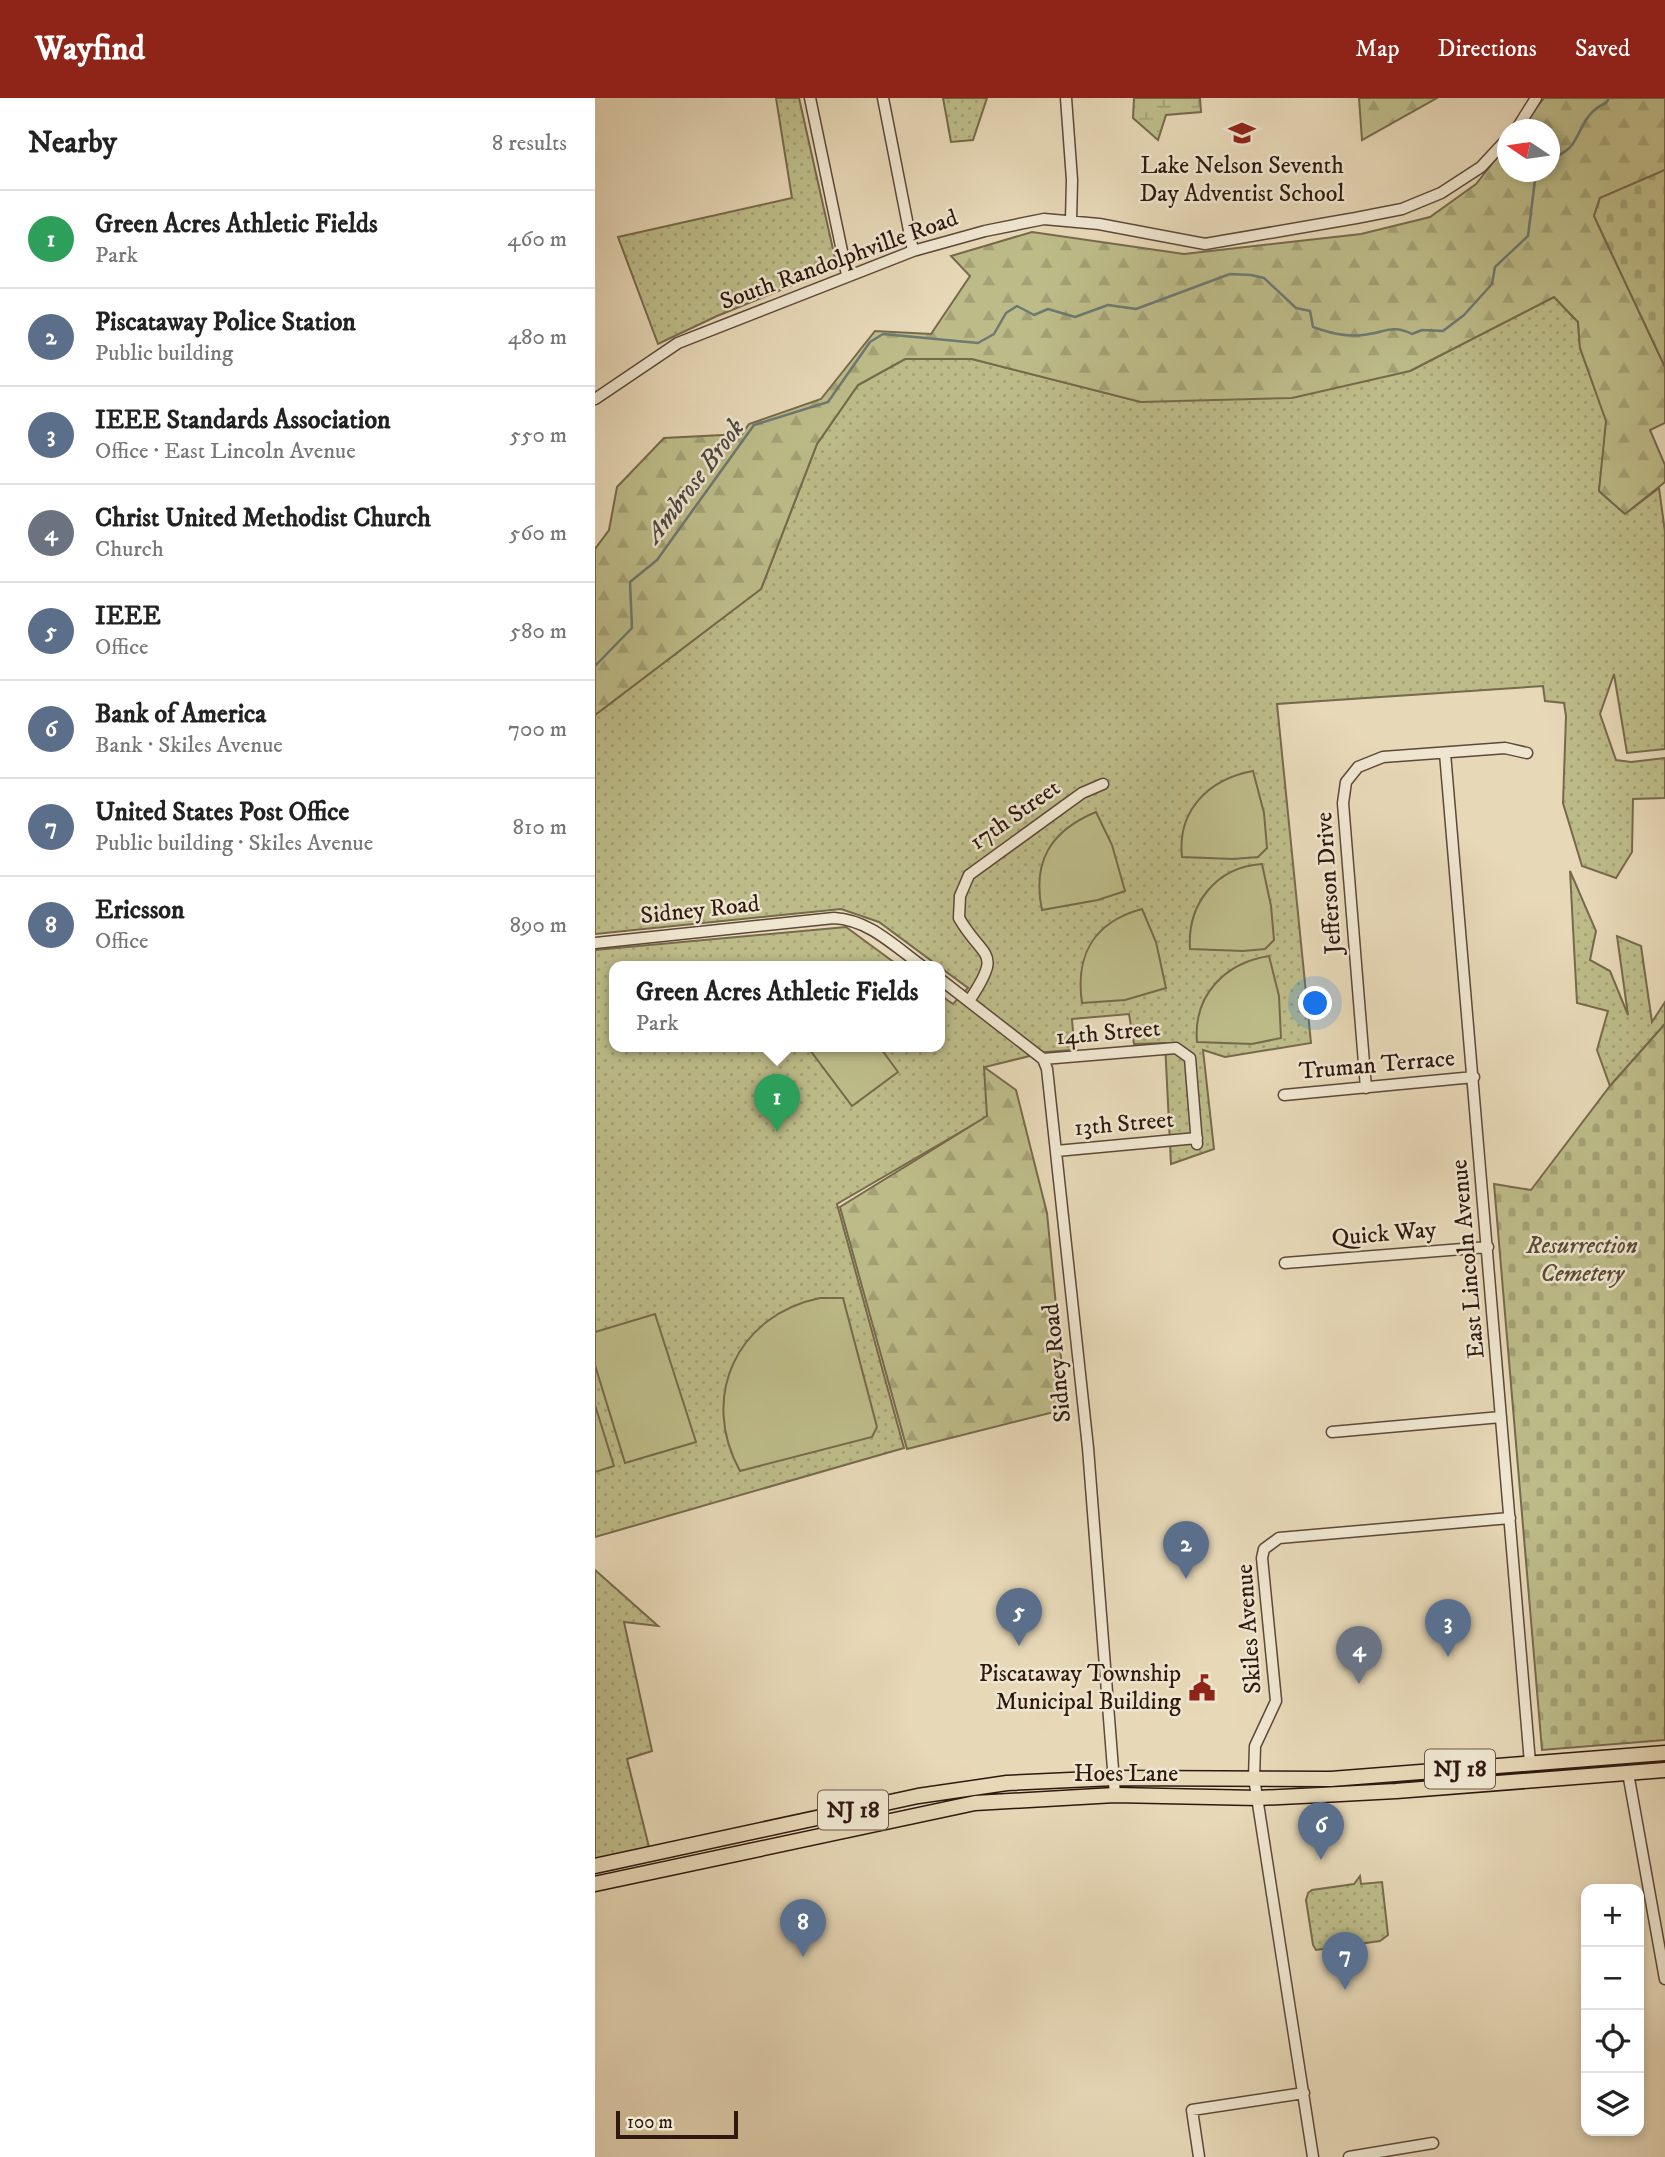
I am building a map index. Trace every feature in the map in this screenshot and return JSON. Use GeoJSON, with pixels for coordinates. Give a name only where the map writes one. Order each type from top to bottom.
{"type":"FeatureCollection","features":[{"type":"Feature","properties":{"kind":"highway","name":"Hoes Lane"},"geometry":{"type":"LineString","coordinates":[[595,1866],[930,1794],[1007,1783],[1114,1778],[1331,1779],[1665,1753]]}},
{"type":"Feature","properties":{"kind":"highway","name":"Hoes Lane"},"geometry":{"type":"LineString","coordinates":[[595,1884],[975,1803],[1039,1797],[1115,1795],[1258,1798],[1396,1791],[1665,1770]]}},
{"type":"Feature","properties":{"kind":"street"},"geometry":{"type":"LineString","coordinates":[[810,98],[847,275]]}},
{"type":"Feature","properties":{"kind":"street"},"geometry":{"type":"LineString","coordinates":[[884,98],[913,251]]}},
{"type":"Feature","properties":{"kind":"street"},"geometry":{"type":"LineString","coordinates":[[1066,98],[1072,180],[1071,220]]}},
{"type":"Feature","properties":{"kind":"street"},"geometry":{"type":"LineString","coordinates":[[1523,119],[1536,98]]}},
{"type":"Feature","properties":{"kind":"street","name":"South Randolphville Road"},"geometry":{"type":"LineString","coordinates":[[595,398],[678,343],[847,275],[913,251],[985,231],[1044,219],[1071,220],[1205,244],[1402,209],[1441,193],[1481,167],[1497,150]]}},
{"type":"Feature","properties":{"kind":"street","name":"Jefferson Drive"},"geometry":{"type":"LineString","coordinates":[[1366,1088],[1343,803],[1346,782],[1358,767],[1383,757],[1505,748],[1527,753]]}},
{"type":"Feature","properties":{"kind":"street","name":"East Lincoln Avenue"},"geometry":{"type":"LineString","coordinates":[[1445,752],[1530,1763]]}},
{"type":"Feature","properties":{"kind":"street","name":"17th Street"},"geometry":{"type":"LineString","coordinates":[[969,1001],[982,981],[988,963],[983,948],[959,918],[960,896],[969,875],[1082,793],[1103,784]]}},
{"type":"Feature","properties":{"kind":"street","name":"Sidney Road"},"geometry":{"type":"LineString","coordinates":[[595,943],[834,918],[851,919],[866,925],[915,961]]}},
{"type":"Feature","properties":{"kind":"street"},"geometry":{"type":"LineString","coordinates":[[945,983],[1043,1059]]}},
{"type":"Feature","properties":{"kind":"street","name":"14th Street"},"geometry":{"type":"LineString","coordinates":[[1043,1059],[1176,1048],[1190,1058],[1197,1141]]}},
{"type":"Feature","properties":{"kind":"street","name":"Sidney Road"},"geometry":{"type":"LineString","coordinates":[[1043,1059],[1050,1083],[1088,1448],[1115,1795]]}},
{"type":"Feature","properties":{"kind":"street","name":"Truman Terrace"},"geometry":{"type":"LineString","coordinates":[[1284,1095],[1474,1077]]}},
{"type":"Feature","properties":{"kind":"street","name":"13th Street"},"geometry":{"type":"LineString","coordinates":[[1056,1152],[1197,1141]]}},
{"type":"Feature","properties":{"kind":"street","name":"Quick Way"},"geometry":{"type":"LineString","coordinates":[[1285,1263],[1487,1247]]}},
{"type":"Feature","properties":{"kind":"street"},"geometry":{"type":"LineString","coordinates":[[1332,1432],[1501,1417]]}},
{"type":"Feature","properties":{"kind":"street","name":"Skiles Avenue"},"geometry":{"type":"LineString","coordinates":[[1313,2157],[1254,1778],[1255,1746],[1276,1701],[1262,1558],[1264,1549],[1279,1538],[1510,1518]]}},
{"type":"Feature","properties":{"kind":"street"},"geometry":{"type":"LineString","coordinates":[[1629,1773],[1665,1979]]}},
{"type":"Feature","properties":{"kind":"street"},"geometry":{"type":"LineString","coordinates":[[1199,2157],[1192,2110],[1304,2093]]}},
{"type":"Feature","properties":{"kind":"street"},"geometry":{"type":"LineString","coordinates":[[1349,2157],[1433,2143]]}},
{"type":"Feature","properties":{"kind":"green space"},"geometry":{"type":"Polygon","coordinates":[[[776,98],[799,98],[837,267],[717,316],[658,344],[618,237],[792,198],[776,98]]]}},
{"type":"Feature","properties":{"kind":"green space"},"geometry":{"type":"Polygon","coordinates":[[[943,98],[987,98],[973,140],[951,142],[943,98]]]}},
{"type":"Feature","properties":{"kind":"green space"},"geometry":{"type":"Polygon","coordinates":[[[1134,98],[1200,98],[1201,112],[1166,115],[1158,140],[1133,118],[1134,98]]]}},
{"type":"Feature","properties":{"kind":"green space"},"geometry":{"type":"Polygon","coordinates":[[[1359,98],[1437,98],[1362,140],[1359,98]]]}},
{"type":"Feature","properties":{"kind":"green space"},"geometry":{"type":"Polygon","coordinates":[[[1544,98],[1665,98],[1665,170],[1600,198],[1594,216],[1665,367],[1665,423],[1650,430],[1665,465],[1665,482],[1625,514],[1599,491],[1606,421],[1580,348],[1578,322],[1554,297],[1410,371],[1292,398],[1141,402],[972,359],[905,359],[858,385],[817,444],[761,589],[595,715],[595,549],[609,530],[617,487],[664,438],[742,434],[749,424],[821,399],[875,331],[931,334],[970,276],[951,256],[1032,232],[1184,254],[1361,234],[1430,217],[1476,184],[1497,158],[1497,182],[1560,182],[1560,119],[1528,119],[1544,98]]]}},
{"type":"Feature","properties":{"kind":"green space"},"geometry":{"type":"Polygon","coordinates":[[[1665,170],[1665,367],[1594,216],[1600,198],[1665,170]]]}},
{"type":"Feature","properties":{"kind":"green space"},"geometry":{"type":"Polygon","coordinates":[[[1554,297],[1578,322],[1580,348],[1607,421],[1599,491],[1625,514],[1659,488],[1665,532],[1665,749],[1627,753],[1614,674],[1600,714],[1616,760],[1631,762],[1665,758],[1665,798],[1633,799],[1632,852],[1616,878],[1582,866],[1563,803],[1566,716],[1564,703],[1545,701],[1543,686],[1277,704],[1311,1043],[1225,1057],[1203,1050],[1214,1149],[1171,1164],[1165,1043],[1134,1044],[1129,1014],[1072,1019],[1072,1050],[1046,1052],[985,1067],[988,1116],[837,1204],[904,1448],[595,1537],[595,950],[846,927],[892,961],[609,961],[609,1052],[945,1052],[945,998],[953,1004],[968,988],[945,971],[945,961],[932,961],[879,922],[841,909],[595,934],[595,715],[761,589],[817,444],[858,385],[905,359],[972,359],[1141,402],[1410,371],[1554,297]]]}},
{"type":"Feature","properties":{"kind":"green space"},"geometry":{"type":"Polygon","coordinates":[[[1253,771],[1264,813],[1267,848],[1258,857],[1182,857],[1185,825],[1199,799],[1223,781],[1253,771]]]}},
{"type":"Feature","properties":{"kind":"green space"},"geometry":{"type":"Polygon","coordinates":[[[1096,812],[1112,845],[1125,891],[1098,900],[1042,910],[1040,877],[1048,850],[1067,829],[1096,812]]]}},
{"type":"Feature","properties":{"kind":"green space"},"geometry":{"type":"Polygon","coordinates":[[[1262,864],[1271,906],[1274,940],[1265,949],[1190,949],[1194,917],[1199,903],[1208,891],[1218,880],[1231,872],[1262,864]]]}},
{"type":"Feature","properties":{"kind":"green space"},"geometry":{"type":"Polygon","coordinates":[[[1570,871],[1596,931],[1590,960],[1610,971],[1628,1015],[1617,936],[1641,946],[1652,1022],[1665,1002],[1665,1024],[1610,1086],[1597,1050],[1608,1011],[1577,1003],[1570,871]]]}},
{"type":"Feature","properties":{"kind":"green space"},"geometry":{"type":"Polygon","coordinates":[[[1142,909],[1156,942],[1166,988],[1125,1000],[1082,1003],[1082,970],[1091,943],[1111,922],[1142,909]]]}},
{"type":"Feature","properties":{"kind":"green space"},"geometry":{"type":"Polygon","coordinates":[[[1269,956],[1279,996],[1281,1038],[1252,1044],[1197,1042],[1200,1010],[1215,984],[1239,966],[1269,956]]]}},
{"type":"Feature","properties":{"kind":"green space","name":"Resurrection Cemetery"},"geometry":{"type":"Polygon","coordinates":[[[1665,1024],[1665,1740],[1542,1750],[1494,1184],[1531,1190],[1610,1086],[1665,1024]]]}},
{"type":"Feature","properties":{"kind":"green space"},"geometry":{"type":"Polygon","coordinates":[[[812,1052],[883,1052],[898,1072],[852,1106],[812,1052]]]}},
{"type":"Feature","properties":{"kind":"green space"},"geometry":{"type":"Polygon","coordinates":[[[984,1067],[1016,1090],[1047,1213],[1066,1409],[907,1449],[840,1207],[987,1116],[984,1067]]]}},
{"type":"Feature","properties":{"kind":"green space"},"geometry":{"type":"Polygon","coordinates":[[[820,1298],[843,1298],[877,1427],[872,1437],[740,1471],[728,1443],[724,1415],[725,1388],[733,1363],[747,1341],[767,1322],[791,1307],[820,1298]]]}},
{"type":"Feature","properties":{"kind":"green space"},"geometry":{"type":"Polygon","coordinates":[[[655,1314],[696,1442],[625,1463],[595,1365],[595,1332],[655,1314]]]}},
{"type":"Feature","properties":{"kind":"green space"},"geometry":{"type":"Polygon","coordinates":[[[595,1405],[614,1466],[595,1472],[595,1405]]]}},
{"type":"Feature","properties":{"kind":"green space"},"geometry":{"type":"Polygon","coordinates":[[[595,1570],[658,1626],[624,1622],[652,1751],[627,1759],[650,1851],[595,1862],[595,1570]]]}},
{"type":"Feature","properties":{"kind":"green space"},"geometry":{"type":"Polygon","coordinates":[[[1360,1876],[1361,1884],[1382,1882],[1388,1935],[1380,1941],[1316,1950],[1306,1900],[1308,1893],[1312,1890],[1354,1884],[1360,1876]]]}},
{"type":"Feature","properties":{"kind":"waterway","name":"Ambrose Brook"},"geometry":{"type":"LineString","coordinates":[[1560,155],[1570,147],[1589,115],[1609,98]]}},
{"type":"Feature","properties":{"kind":"waterway","name":"Ambrose Brook"},"geometry":{"type":"LineString","coordinates":[[595,666],[632,628],[630,582],[657,560],[754,425],[828,402],[870,342],[883,334],[978,343],[994,334],[1006,313],[1017,306],[1034,315],[1048,309],[1075,317],[1108,305],[1136,309],[1230,274],[1264,278],[1296,308],[1310,311],[1313,327],[1332,333],[1356,335],[1393,329],[1412,334],[1422,330],[1443,331],[1464,315],[1492,284],[1495,267],[1528,236],[1535,182]]}},
{"type":"Feature","properties":{"kind":"place","name":"Lake Nelson Seventh Day Adventist School"},"geometry":{"type":"Point","coordinates":[1242,133]}},
{"type":"Feature","properties":{"kind":"place","name":"Green Acres Athletic Fields"},"geometry":{"type":"Point","coordinates":[777,1132]}},
{"type":"Feature","properties":{"kind":"place","name":"Piscataway Police Station"},"geometry":{"type":"Point","coordinates":[1186,1579]}},
{"type":"Feature","properties":{"kind":"place","name":"IEEE"},"geometry":{"type":"Point","coordinates":[1019,1646]}},
{"type":"Feature","properties":{"kind":"place","name":"IEEE Standards Association"},"geometry":{"type":"Point","coordinates":[1448,1657]}},
{"type":"Feature","properties":{"kind":"place","name":"Christ United Methodist Church"},"geometry":{"type":"Point","coordinates":[1359,1684]}},
{"type":"Feature","properties":{"kind":"place","name":"Piscataway Township Municipal Building"},"geometry":{"type":"Point","coordinates":[1202,1688]}},
{"type":"Feature","properties":{"kind":"place","name":"Bank of America"},"geometry":{"type":"Point","coordinates":[1321,1860]}},
{"type":"Feature","properties":{"kind":"place","name":"Ericsson"},"geometry":{"type":"Point","coordinates":[803,1957]}},
{"type":"Feature","properties":{"kind":"place","name":"United States Post Office"},"geometry":{"type":"Point","coordinates":[1345,1990]}}]}
